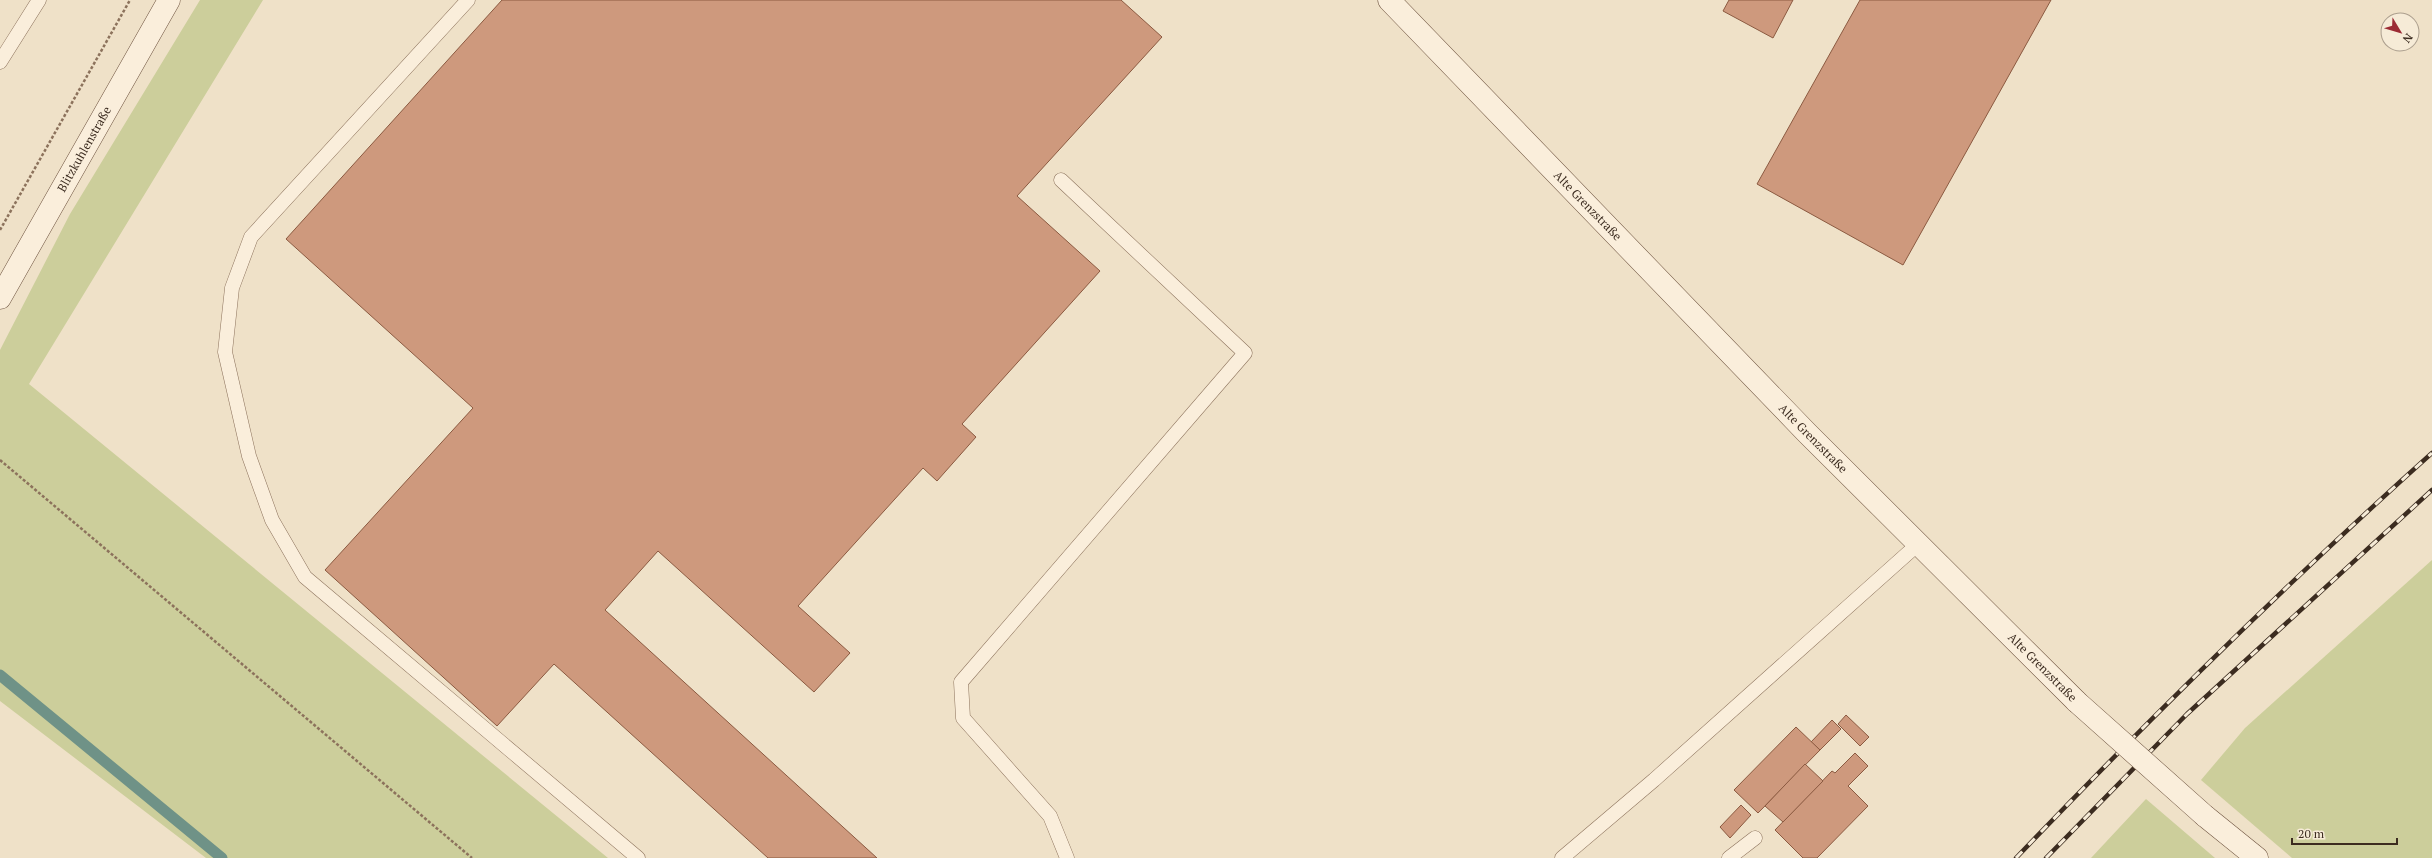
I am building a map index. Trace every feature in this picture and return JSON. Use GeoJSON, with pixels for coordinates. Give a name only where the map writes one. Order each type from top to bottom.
{"type":"FeatureCollection","features":[{"type":"Feature","properties":{"kind":"street","name":"Blitzkuhlenstraße"},"geometry":{"type":"LineString","coordinates":[[0,298],[169,0]]}},
{"type":"Feature","properties":{"kind":"street","name":"Alte Grenzstraße"},"geometry":{"type":"LineString","coordinates":[[1389,0],[1918,545],[2077,702],[2205,816],[2257,858]]}},
{"type":"Feature","properties":{"kind":"lane"},"geometry":{"type":"LineString","coordinates":[[0,62],[39,0]]}},
{"type":"Feature","properties":{"kind":"lane"},"geometry":{"type":"LineString","coordinates":[[468,0],[251,237],[232,288],[225,352],[249,456],[272,520],[305,577],[638,858]]}},
{"type":"Feature","properties":{"kind":"lane"},"geometry":{"type":"LineString","coordinates":[[1061,180],[1246,353],[961,682],[963,718],[1050,816],[1067,858]]}},
{"type":"Feature","properties":{"kind":"lane"},"geometry":{"type":"LineString","coordinates":[[1562,858],[1654,780],[1918,545]]}},
{"type":"Feature","properties":{"kind":"lane"},"geometry":{"type":"LineString","coordinates":[[1729,858],[1755,838]]}},
{"type":"Feature","properties":{"kind":"path"},"geometry":{"type":"LineString","coordinates":[[0,230],[130,0]]}},
{"type":"Feature","properties":{"kind":"path"},"geometry":{"type":"LineString","coordinates":[[0,460],[472,858]]}},
{"type":"Feature","properties":{"kind":"green space"},"geometry":{"type":"Polygon","coordinates":[[[200,0],[263,0],[29,384],[608,858],[206,858],[0,701],[0,350],[70,214],[200,0]]]}},
{"type":"Feature","properties":{"kind":"green space"},"geometry":{"type":"Polygon","coordinates":[[[2432,560],[2432,858],[2292,858],[2201,780],[2245,728],[2432,560]]]}},
{"type":"Feature","properties":{"kind":"green space"},"geometry":{"type":"Polygon","coordinates":[[[2146,799],[2215,858],[2091,858],[2146,799]]]}},
{"type":"Feature","properties":{"kind":"building"},"geometry":{"type":"Polygon","coordinates":[[[502,0],[1121,0],[1162,37],[1017,196],[1100,271],[962,424],[976,437],[937,481],[923,468],[798,606],[850,653],[814,692],[658,551],[605,610],[877,858],[768,858],[554,664],[497,726],[325,570],[473,408],[286,239],[502,0]]]}},
{"type":"Feature","properties":{"kind":"building"},"geometry":{"type":"Polygon","coordinates":[[[1729,0],[1793,0],[1773,38],[1723,11],[1729,0]]]}},
{"type":"Feature","properties":{"kind":"building"},"geometry":{"type":"Polygon","coordinates":[[[1860,0],[2051,0],[1903,265],[1757,184],[1860,0]]]}},
{"type":"Feature","properties":{"kind":"building"},"geometry":{"type":"Polygon","coordinates":[[[1846,715],[1869,737],[1860,746],[1838,724],[1846,715]]]}},
{"type":"Feature","properties":{"kind":"building"},"geometry":{"type":"Polygon","coordinates":[[[1832,720],[1841,729],[1820,750],[1811,742],[1832,720]]]}},
{"type":"Feature","properties":{"kind":"building"},"geometry":{"type":"Polygon","coordinates":[[[1796,727],[1820,750],[1758,813],[1734,790],[1796,727]]]}},
{"type":"Feature","properties":{"kind":"building"},"geometry":{"type":"Polygon","coordinates":[[[1855,753],[1868,766],[1848,786],[1868,806],[1817,858],[1803,858],[1775,830],[1832,771],[1835,773],[1855,753]]]}},
{"type":"Feature","properties":{"kind":"building"},"geometry":{"type":"Polygon","coordinates":[[[1805,764],[1823,781],[1783,822],[1765,806],[1805,764]]]}},
{"type":"Feature","properties":{"kind":"building"},"geometry":{"type":"Polygon","coordinates":[[[1741,805],[1751,815],[1730,838],[1720,827],[1741,805]]]}},
{"type":"Feature","properties":{"kind":"waterway"},"geometry":{"type":"LineString","coordinates":[[0,675],[222,858]]}},
{"type":"Feature","properties":{"kind":"railway"},"geometry":{"type":"LineString","coordinates":[[2016,858],[2220,651],[2325,551],[2432,453]]}},
{"type":"Feature","properties":{"kind":"railway"},"geometry":{"type":"LineString","coordinates":[[2046,858],[2187,714],[2432,490]]}}]}
